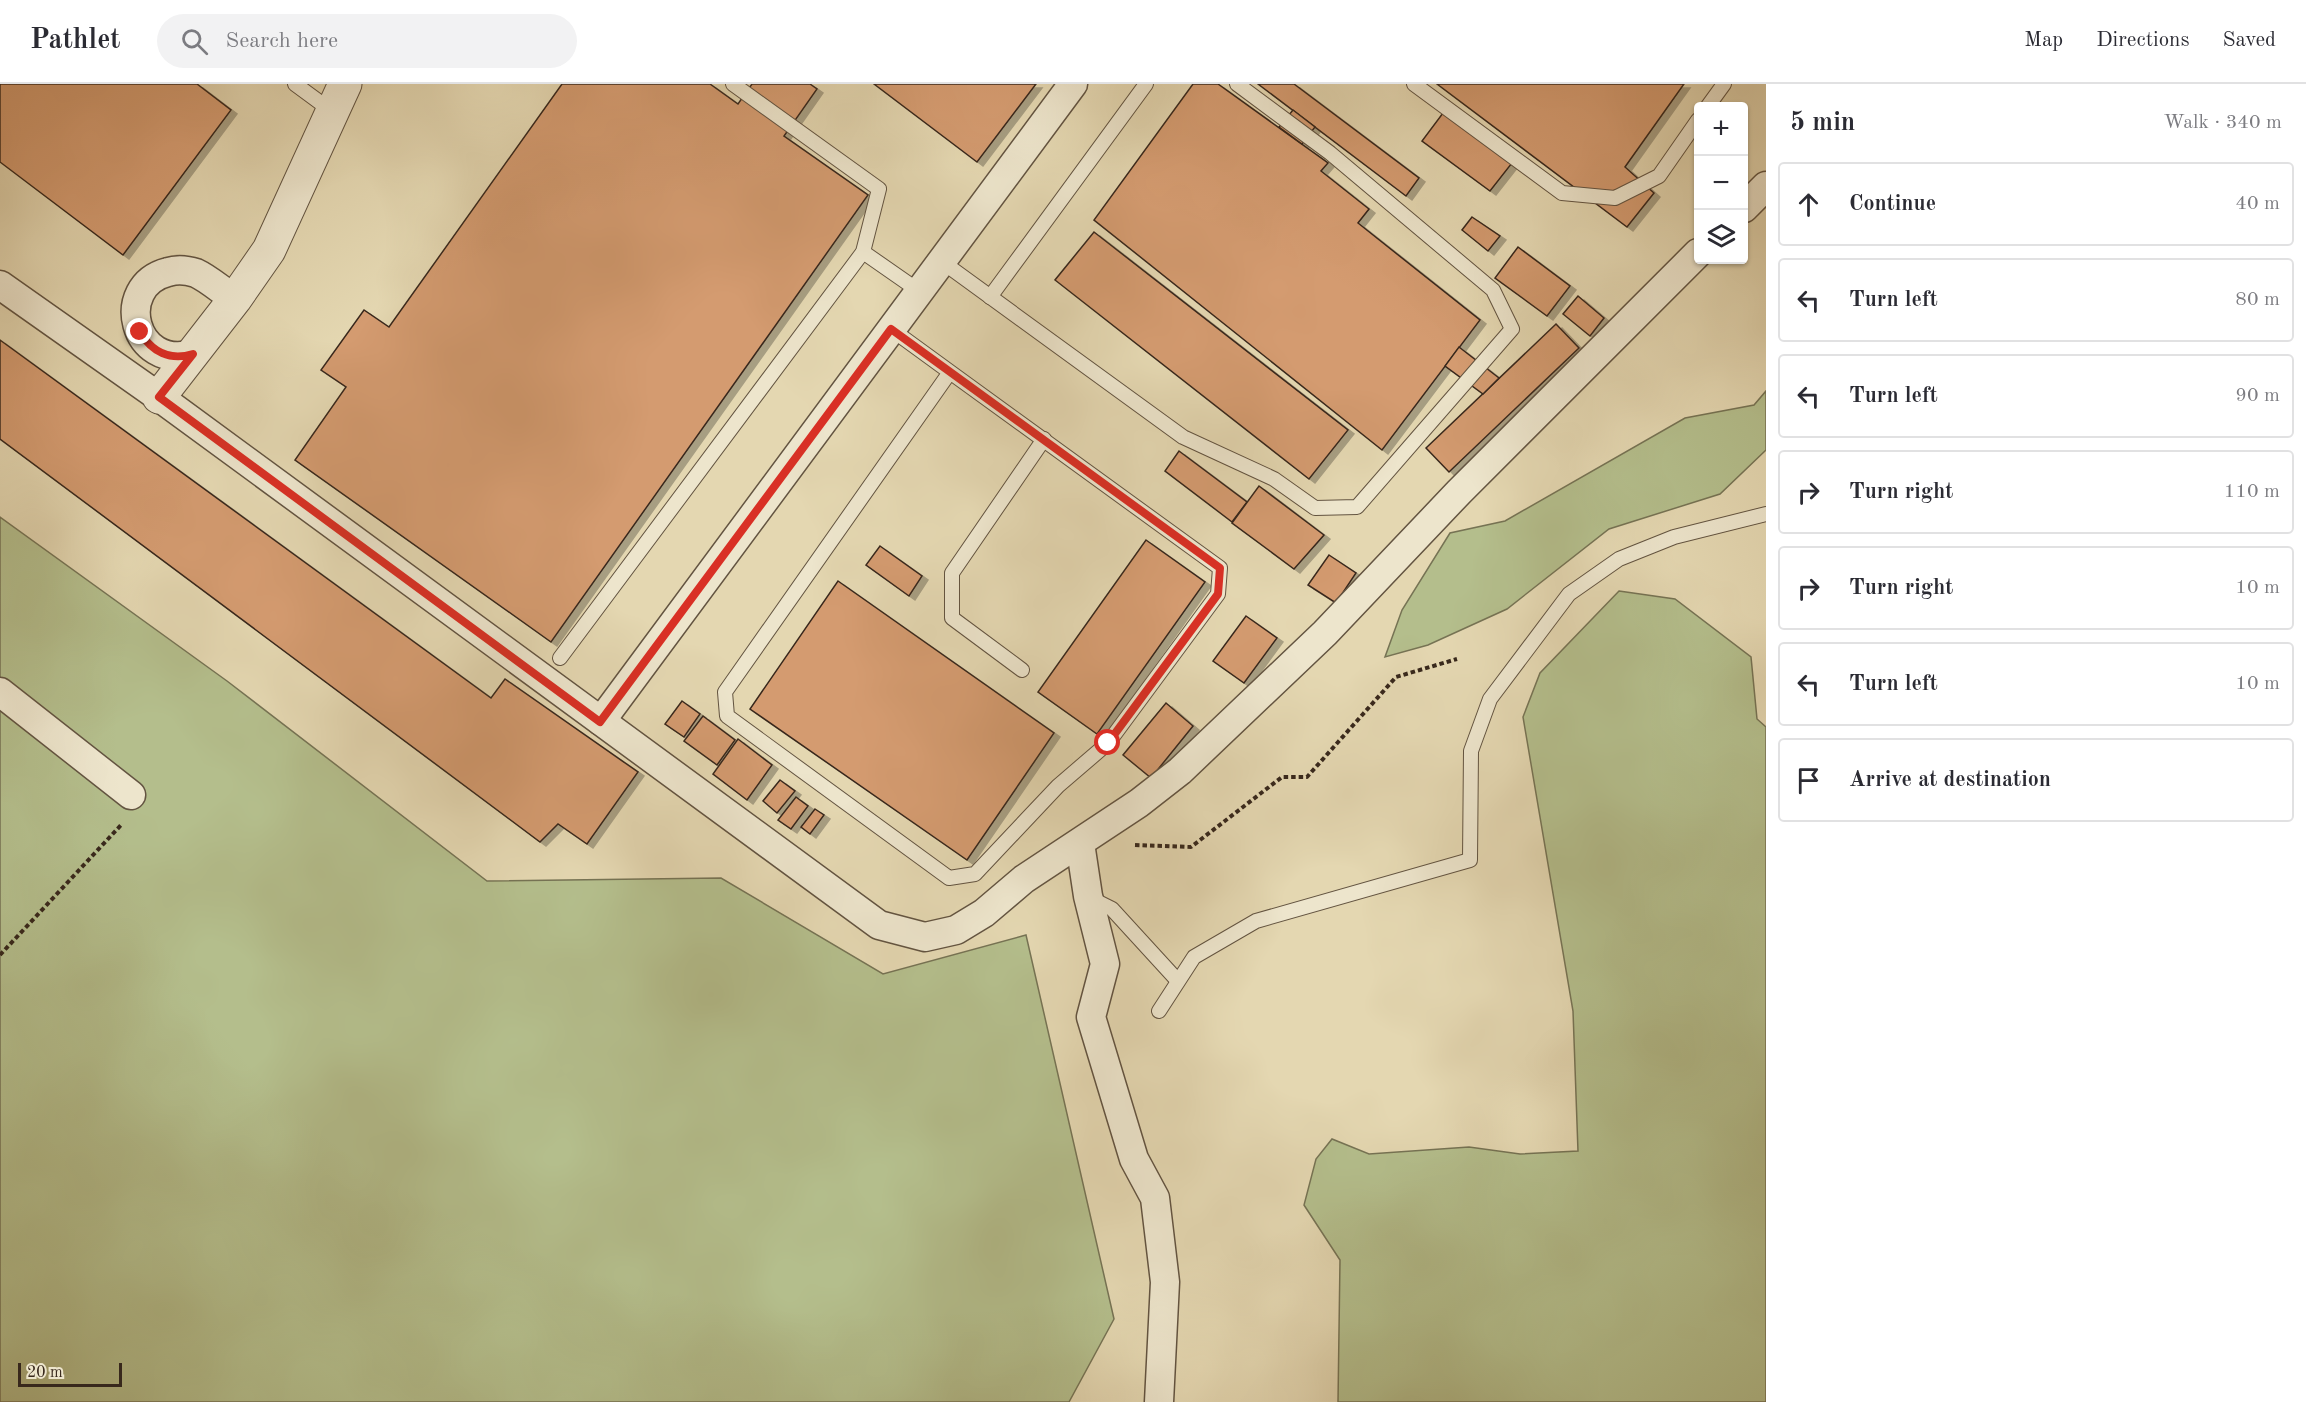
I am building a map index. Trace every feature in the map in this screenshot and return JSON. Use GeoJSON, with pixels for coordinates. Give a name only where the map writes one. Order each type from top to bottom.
{"type":"FeatureCollection","features":[{"type":"Feature","properties":{"kind":"street"},"geometry":{"type":"LineString","coordinates":[[600,722],[1072,84]]}},
{"type":"Feature","properties":{"kind":"street"},"geometry":{"type":"LineString","coordinates":[[159,397],[235,299],[269,250],[339,98]]}},
{"type":"Feature","properties":{"kind":"street"},"geometry":{"type":"LineString","coordinates":[[1748,203],[1766,186]]}},
{"type":"Feature","properties":{"kind":"street"},"geometry":{"type":"LineString","coordinates":[[0,285],[159,397],[879,925],[925,937],[956,930],[984,913],[1024,879],[1140,803],[1180,771],[1325,633],[1459,492],[1694,257]]}},
{"type":"Feature","properties":{"kind":"street"},"geometry":{"type":"LineString","coordinates":[[193,354],[181,357],[167,355],[147,344],[136,318],[136,304],[141,292],[163,273],[174,270],[197,273],[235,299]]}},
{"type":"Feature","properties":{"kind":"street"},"geometry":{"type":"LineString","coordinates":[[0,692],[131,795]]}},
{"type":"Feature","properties":{"kind":"street"},"geometry":{"type":"LineString","coordinates":[[1080,843],[1088,896],[1105,964],[1091,1017],[1134,1160],[1155,1198],[1165,1282],[1159,1402]]}},
{"type":"Feature","properties":{"kind":"lane"},"geometry":{"type":"LineString","coordinates":[[295,84],[339,98]]}},
{"type":"Feature","properties":{"kind":"lane"},"geometry":{"type":"LineString","coordinates":[[560,658],[864,252],[879,189],[733,84]]}},
{"type":"Feature","properties":{"kind":"lane"},"geometry":{"type":"LineString","coordinates":[[990,297],[1146,84]]}},
{"type":"Feature","properties":{"kind":"lane"},"geometry":{"type":"LineString","coordinates":[[941,261],[1183,436],[1274,479],[1315,508],[1357,507],[1512,329],[1493,290],[1330,153],[1237,84]]}},
{"type":"Feature","properties":{"kind":"lane"},"geometry":{"type":"LineString","coordinates":[[1414,84],[1562,193],[1615,198],[1659,176],[1694,126]]}},
{"type":"Feature","properties":{"kind":"lane"},"geometry":{"type":"LineString","coordinates":[[1711,102],[1724,84]]}},
{"type":"Feature","properties":{"kind":"lane"},"geometry":{"type":"LineString","coordinates":[[864,252],[919,291]]}},
{"type":"Feature","properties":{"kind":"lane"},"geometry":{"type":"LineString","coordinates":[[891,329],[1220,568],[1218,594],[1108,743],[1058,786],[975,874],[949,878],[727,716],[725,692],[950,372]]}},
{"type":"Feature","properties":{"kind":"lane"},"geometry":{"type":"LineString","coordinates":[[1022,670],[952,618],[952,573],[1044,439]]}},
{"type":"Feature","properties":{"kind":"lane"},"geometry":{"type":"LineString","coordinates":[[1159,1011],[1194,957],[1256,921],[1470,860],[1471,751],[1490,699],[1569,594],[1619,560],[1674,537],[1766,514]]}},
{"type":"Feature","properties":{"kind":"lane"},"geometry":{"type":"LineString","coordinates":[[1088,896],[1112,909],[1177,980]]}},
{"type":"Feature","properties":{"kind":"path"},"geometry":{"type":"LineString","coordinates":[[1080,843],[1191,847],[1282,777],[1307,777],[1396,676],[1457,658]]}},
{"type":"Feature","properties":{"kind":"path"},"geometry":{"type":"LineString","coordinates":[[0,955],[129,816],[131,795]]}},
{"type":"Feature","properties":{"kind":"green space"},"geometry":{"type":"Polygon","coordinates":[[[1766,391],[1766,450],[1720,494],[1609,529],[1507,609],[1428,645],[1385,657],[1402,610],[1450,533],[1505,521],[1685,418],[1754,405],[1766,391]]]}},
{"type":"Feature","properties":{"kind":"green space"},"geometry":{"type":"Polygon","coordinates":[[[0,517],[227,681],[487,881],[721,878],[883,974],[1026,935],[1114,1319],[1069,1402],[0,1402],[0,517]]]}},
{"type":"Feature","properties":{"kind":"green space"},"geometry":{"type":"Polygon","coordinates":[[[1619,591],[1675,599],[1751,657],[1757,719],[1766,727],[1766,1402],[1338,1402],[1340,1260],[1304,1205],[1316,1159],[1332,1139],[1369,1154],[1469,1147],[1520,1154],[1578,1151],[1573,1011],[1523,717],[1540,673],[1619,591]]]}},
{"type":"Feature","properties":{"kind":"building"},"geometry":{"type":"Polygon","coordinates":[[[0,84],[197,84],[231,110],[123,255],[0,162],[0,84]]]}},
{"type":"Feature","properties":{"kind":"building"},"geometry":{"type":"Polygon","coordinates":[[[562,84],[710,84],[738,104],[752,84],[810,84],[817,89],[784,136],[868,195],[551,642],[295,460],[346,387],[321,370],[364,310],[389,327],[562,84]]]}},
{"type":"Feature","properties":{"kind":"building"},"geometry":{"type":"Polygon","coordinates":[[[874,84],[1036,84],[977,162],[874,84]]]}},
{"type":"Feature","properties":{"kind":"building"},"geometry":{"type":"Polygon","coordinates":[[[1193,84],[1218,84],[1328,163],[1321,171],[1369,209],[1358,223],[1480,320],[1382,450],[1094,220],[1193,84]]]}},
{"type":"Feature","properties":{"kind":"building"},"geometry":{"type":"Polygon","coordinates":[[[1258,84],[1294,84],[1419,178],[1406,196],[1258,84]]]}},
{"type":"Feature","properties":{"kind":"building"},"geometry":{"type":"Polygon","coordinates":[[[1437,84],[1684,84],[1625,167],[1654,193],[1627,227],[1437,84]]]}},
{"type":"Feature","properties":{"kind":"building"},"geometry":{"type":"Polygon","coordinates":[[[1293,110],[1315,127],[1302,144],[1279,127],[1293,110]]]}},
{"type":"Feature","properties":{"kind":"building"},"geometry":{"type":"Polygon","coordinates":[[[1443,113],[1512,163],[1490,191],[1422,141],[1443,113]]]}},
{"type":"Feature","properties":{"kind":"building"},"geometry":{"type":"Polygon","coordinates":[[[1472,217],[1500,236],[1488,251],[1462,230],[1472,217]]]}},
{"type":"Feature","properties":{"kind":"building"},"geometry":{"type":"Polygon","coordinates":[[[1094,232],[1348,430],[1309,479],[1055,280],[1094,232]]]}},
{"type":"Feature","properties":{"kind":"building"},"geometry":{"type":"Polygon","coordinates":[[[1518,247],[1570,286],[1547,316],[1495,278],[1518,247]]]}},
{"type":"Feature","properties":{"kind":"building"},"geometry":{"type":"Polygon","coordinates":[[[1578,296],[1604,318],[1590,336],[1563,314],[1578,296]]]}},
{"type":"Feature","properties":{"kind":"building"},"geometry":{"type":"Polygon","coordinates":[[[1556,324],[1579,348],[1449,472],[1426,448],[1556,324]]]}},
{"type":"Feature","properties":{"kind":"building"},"geometry":{"type":"Polygon","coordinates":[[[0,340],[491,698],[505,679],[638,772],[587,844],[558,824],[540,842],[0,439],[0,340]]]}},
{"type":"Feature","properties":{"kind":"building"},"geometry":{"type":"Polygon","coordinates":[[[1459,347],[1499,378],[1483,394],[1445,366],[1459,347]]]}},
{"type":"Feature","properties":{"kind":"building"},"geometry":{"type":"Polygon","coordinates":[[[1179,451],[1247,502],[1232,522],[1165,471],[1179,451]]]}},
{"type":"Feature","properties":{"kind":"building"},"geometry":{"type":"Polygon","coordinates":[[[1259,486],[1324,535],[1294,569],[1232,523],[1259,486]]]}},
{"type":"Feature","properties":{"kind":"building"},"geometry":{"type":"Polygon","coordinates":[[[1146,540],[1205,582],[1097,734],[1038,692],[1146,540]]]}},
{"type":"Feature","properties":{"kind":"building"},"geometry":{"type":"Polygon","coordinates":[[[880,546],[922,576],[909,596],[866,565],[880,546]]]}},
{"type":"Feature","properties":{"kind":"building"},"geometry":{"type":"Polygon","coordinates":[[[1329,555],[1356,573],[1336,603],[1308,585],[1329,555]]]}},
{"type":"Feature","properties":{"kind":"building"},"geometry":{"type":"Polygon","coordinates":[[[838,581],[1054,733],[967,860],[750,709],[838,581]]]}},
{"type":"Feature","properties":{"kind":"building"},"geometry":{"type":"Polygon","coordinates":[[[1246,616],[1277,638],[1244,683],[1213,661],[1246,616]]]}},
{"type":"Feature","properties":{"kind":"building"},"geometry":{"type":"Polygon","coordinates":[[[682,701],[700,714],[684,737],[665,724],[682,701]]]}},
{"type":"Feature","properties":{"kind":"building"},"geometry":{"type":"Polygon","coordinates":[[[1166,703],[1193,726],[1151,778],[1123,755],[1166,703]]]}},
{"type":"Feature","properties":{"kind":"building"},"geometry":{"type":"Polygon","coordinates":[[[703,716],[735,740],[717,765],[684,741],[703,716]]]}},
{"type":"Feature","properties":{"kind":"building"},"geometry":{"type":"Polygon","coordinates":[[[738,739],[772,765],[747,800],[713,774],[738,739]]]}},
{"type":"Feature","properties":{"kind":"building"},"geometry":{"type":"Polygon","coordinates":[[[780,780],[795,791],[777,813],[763,801],[780,780]]]}},
{"type":"Feature","properties":{"kind":"building"},"geometry":{"type":"Polygon","coordinates":[[[796,797],[808,806],[791,829],[778,820],[796,797]]]}},
{"type":"Feature","properties":{"kind":"building"},"geometry":{"type":"Polygon","coordinates":[[[815,809],[824,815],[810,834],[801,827],[815,809]]]}},
{"type":"Feature","properties":{"kind":"route"},"geometry":{"type":"LineString","coordinates":[[140,332],[147,344],[156,351],[181,357],[193,354],[159,397],[600,722],[891,329],[1220,568],[1218,594],[1108,743]]}}]}
